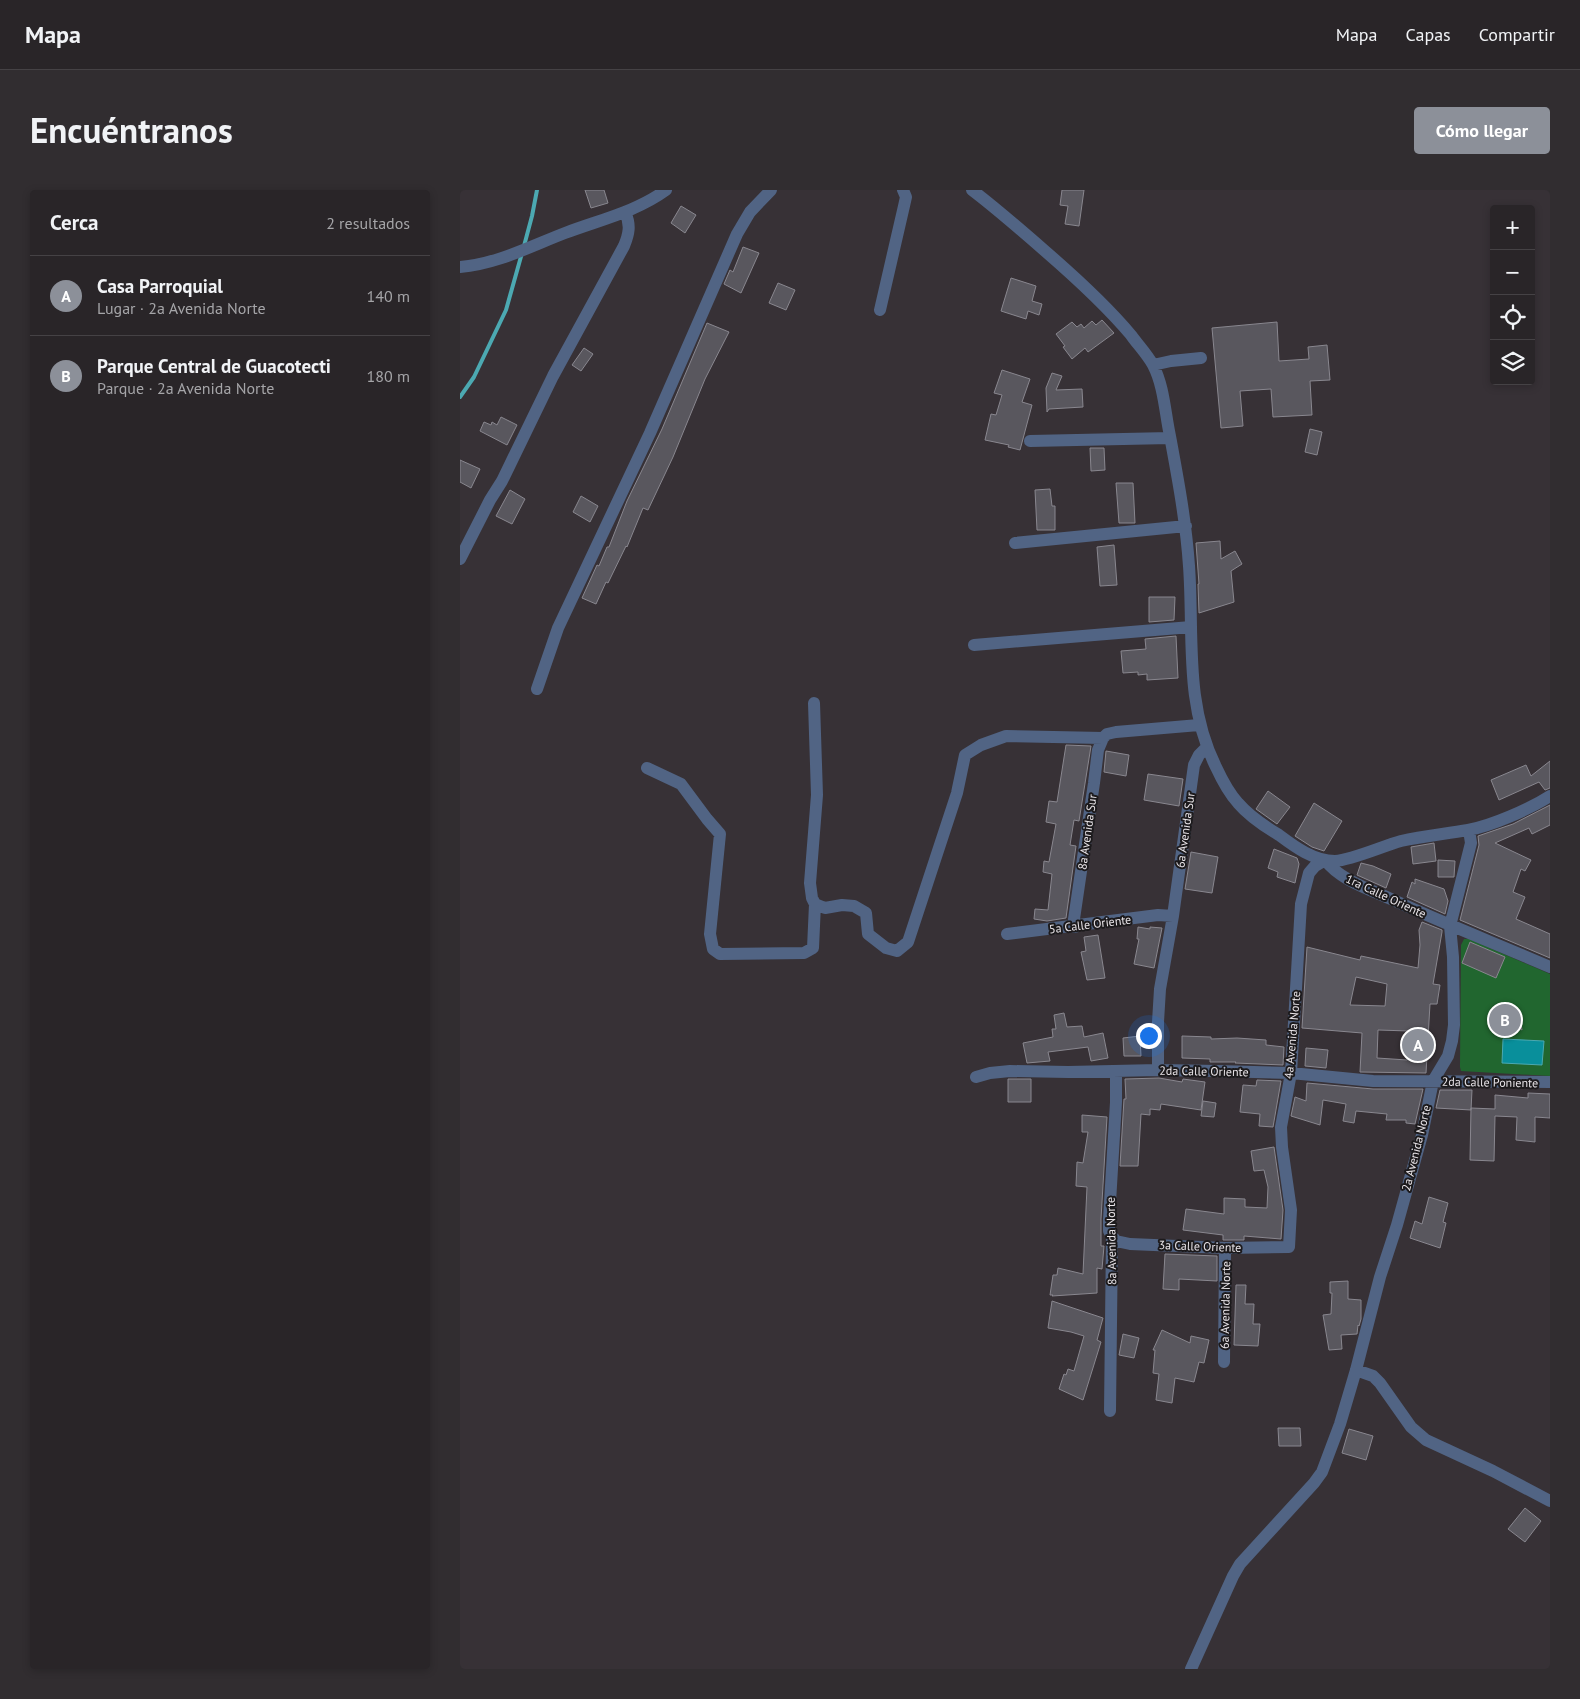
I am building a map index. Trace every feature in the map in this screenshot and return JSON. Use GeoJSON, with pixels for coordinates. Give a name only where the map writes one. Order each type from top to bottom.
{"type":"FeatureCollection","features":[{"type":"Feature","properties":{"kind":"street"},"geometry":{"type":"LineString","coordinates":[[460,267],[474,266],[508,256],[625,212],[647,202],[666,190]]}},
{"type":"Feature","properties":{"kind":"street"},"geometry":{"type":"LineString","coordinates":[[537,689],[560,622],[650,433],[736,234],[750,212],[771,190]]}},
{"type":"Feature","properties":{"kind":"street"},"geometry":{"type":"LineString","coordinates":[[880,310],[906,196],[903,190]]}},
{"type":"Feature","properties":{"kind":"street"},"geometry":{"type":"LineString","coordinates":[[972,190],[1021,230],[1102,302],[1153,365],[1160,387],[1178,473],[1186,526],[1190,568],[1192,676],[1200,725],[1206,748],[1229,792],[1239,804],[1280,837],[1314,857],[1337,861],[1427,835],[1469,830],[1500,820],[1550,796]]}},
{"type":"Feature","properties":{"kind":"street"},"geometry":{"type":"LineString","coordinates":[[460,559],[490,500],[502,481],[553,376],[624,246],[630,227],[625,212]]}},
{"type":"Feature","properties":{"kind":"street"},"geometry":{"type":"LineString","coordinates":[[1153,365],[1201,358]]}},
{"type":"Feature","properties":{"kind":"street"},"geometry":{"type":"LineString","coordinates":[[1030,441],[1170,438]]}},
{"type":"Feature","properties":{"kind":"street"},"geometry":{"type":"LineString","coordinates":[[1015,543],[1186,526]]}},
{"type":"Feature","properties":{"kind":"street"},"geometry":{"type":"LineString","coordinates":[[974,645],[1191,627]]}},
{"type":"Feature","properties":{"kind":"street"},"geometry":{"type":"LineString","coordinates":[[647,768],[681,784],[706,820],[720,834],[710,934],[714,949],[720,954],[804,953],[813,948],[815,904],[812,898],[810,883],[817,794],[814,703]]}},
{"type":"Feature","properties":{"kind":"street"},"geometry":{"type":"LineString","coordinates":[[815,904],[825,908],[842,905],[854,906],[866,913],[868,934],[886,948],[897,951],[908,942],[956,793],[965,756],[980,745],[1006,736],[1103,738],[1107,734],[1116,732],[1200,725]]}},
{"type":"Feature","properties":{"kind":"street","name":"8a Avenida Sur"},"geometry":{"type":"LineString","coordinates":[[1075,927],[1074,919],[1098,750],[1103,738]]}},
{"type":"Feature","properties":{"kind":"street","name":"6a Avenida Sur"},"geometry":{"type":"LineString","coordinates":[[1173,916],[1194,765],[1199,755],[1206,748]]}},
{"type":"Feature","properties":{"kind":"street","name":"2a Avenida Norte"},"geometry":{"type":"LineString","coordinates":[[1191,1669],[1240,1564],[1322,1472],[1340,1424],[1380,1277],[1397,1225],[1422,1135],[1433,1081],[1448,1056],[1452,1041],[1454,1025],[1453,957],[1450,926],[1470,843],[1469,830]]}},
{"type":"Feature","properties":{"kind":"street","name":"1ra Calle Oriente"},"geometry":{"type":"LineString","coordinates":[[1325,860],[1331,868],[1349,879],[1450,926],[1550,967]]}},
{"type":"Feature","properties":{"kind":"street","name":"4a Avenida Norte"},"geometry":{"type":"LineString","coordinates":[[1289,1248],[1290,1210],[1281,1127],[1291,1074],[1301,904],[1309,873],[1315,866],[1325,860]]}},
{"type":"Feature","properties":{"kind":"street","name":"5a Calle Oriente"},"geometry":{"type":"LineString","coordinates":[[1007,934],[1075,927],[1158,915],[1173,916]]}},
{"type":"Feature","properties":{"kind":"street"},"geometry":{"type":"LineString","coordinates":[[1158,1070],[1160,989],[1173,916]]}},
{"type":"Feature","properties":{"kind":"street","name":"2da Calle Oriente"},"geometry":{"type":"LineString","coordinates":[[976,1077],[990,1073],[1010,1071],[1158,1070],[1291,1074],[1373,1081],[1433,1081]]}},
{"type":"Feature","properties":{"kind":"street","name":"8a Avenida Norte"},"geometry":{"type":"LineString","coordinates":[[1110,1411],[1112,1236],[1109,1231],[1109,1219],[1116,1071]]}},
{"type":"Feature","properties":{"kind":"street","name":"2da Calle Poniente"},"geometry":{"type":"LineString","coordinates":[[1433,1081],[1549,1083]]}},
{"type":"Feature","properties":{"kind":"street","name":"3a Calle Oriente"},"geometry":{"type":"LineString","coordinates":[[1112,1236],[1116,1241],[1130,1244],[1225,1248],[1289,1248]]}},
{"type":"Feature","properties":{"kind":"street","name":"6a Avenida Norte"},"geometry":{"type":"LineString","coordinates":[[1224,1362],[1225,1248]]}},
{"type":"Feature","properties":{"kind":"street"},"geometry":{"type":"LineString","coordinates":[[1356,1370],[1373,1376],[1380,1383],[1411,1427],[1426,1440],[1550,1500]]}},
{"type":"Feature","properties":{"kind":"green space"},"geometry":{"type":"Polygon","coordinates":[[[1464,939],[1469,939],[1550,974],[1550,1076],[1461,1071],[1461,945],[1464,939]]]}},
{"type":"Feature","properties":{"kind":"water"},"geometry":{"type":"Polygon","coordinates":[[[1503,1039],[1544,1041],[1542,1065],[1502,1063],[1503,1039]]]}},
{"type":"Feature","properties":{"kind":"building"},"geometry":{"type":"Polygon","coordinates":[[[585,190],[604,190],[608,203],[591,208],[585,190]]]}},
{"type":"Feature","properties":{"kind":"building"},"geometry":{"type":"Polygon","coordinates":[[[1062,190],[1084,190],[1079,226],[1065,224],[1068,206],[1060,205],[1062,190]]]}},
{"type":"Feature","properties":{"kind":"building"},"geometry":{"type":"Polygon","coordinates":[[[681,206],[696,215],[685,233],[671,223],[681,206]]]}},
{"type":"Feature","properties":{"kind":"building"},"geometry":{"type":"Polygon","coordinates":[[[743,247],[759,253],[741,293],[724,284],[730,270],[733,272],[743,247]]]}},
{"type":"Feature","properties":{"kind":"building"},"geometry":{"type":"Polygon","coordinates":[[[1011,278],[1036,286],[1032,301],[1042,304],[1039,315],[1028,311],[1026,319],[1001,311],[1011,278]]]}},
{"type":"Feature","properties":{"kind":"building"},"geometry":{"type":"Polygon","coordinates":[[[778,283],[795,290],[786,310],[769,303],[778,283]]]}},
{"type":"Feature","properties":{"kind":"building"},"geometry":{"type":"Polygon","coordinates":[[[1102,320],[1114,333],[1088,352],[1085,348],[1072,359],[1056,334],[1072,322],[1077,327],[1081,324],[1084,328],[1092,321],[1096,325],[1102,320]]]}},
{"type":"Feature","properties":{"kind":"building"},"geometry":{"type":"Polygon","coordinates":[[[1277,322],[1279,361],[1309,359],[1308,347],[1327,345],[1330,380],[1310,381],[1312,415],[1273,417],[1271,389],[1240,391],[1243,426],[1221,428],[1212,328],[1277,322]]]}},
{"type":"Feature","properties":{"kind":"building"},"geometry":{"type":"Polygon","coordinates":[[[707,323],[729,332],[705,379],[673,457],[648,510],[643,508],[627,547],[608,583],[606,582],[596,604],[582,598],[597,565],[599,566],[607,547],[609,547],[627,501],[662,429],[707,323]]]}},
{"type":"Feature","properties":{"kind":"building"},"geometry":{"type":"Polygon","coordinates":[[[584,348],[593,354],[581,371],[572,365],[584,348]]]}},
{"type":"Feature","properties":{"kind":"building"},"geometry":{"type":"Polygon","coordinates":[[[1002,370],[1030,379],[1022,402],[1032,405],[1020,450],[1008,447],[1009,445],[985,440],[991,414],[996,415],[1002,395],[994,393],[1002,370]]]}},
{"type":"Feature","properties":{"kind":"building"},"geometry":{"type":"Polygon","coordinates":[[[1052,373],[1062,376],[1056,390],[1082,389],[1083,407],[1049,409],[1047,412],[1046,388],[1052,373]]]}},
{"type":"Feature","properties":{"kind":"building"},"geometry":{"type":"Polygon","coordinates":[[[501,417],[517,425],[507,445],[480,431],[484,422],[491,425],[492,422],[497,425],[501,417]]]}},
{"type":"Feature","properties":{"kind":"building"},"geometry":{"type":"Polygon","coordinates":[[[1310,429],[1322,432],[1317,455],[1305,452],[1310,429]]]}},
{"type":"Feature","properties":{"kind":"building"},"geometry":{"type":"Polygon","coordinates":[[[1090,448],[1104,448],[1105,470],[1091,471],[1090,448]]]}},
{"type":"Feature","properties":{"kind":"building"},"geometry":{"type":"Polygon","coordinates":[[[460,460],[480,469],[471,488],[460,482],[460,460]]]}},
{"type":"Feature","properties":{"kind":"building"},"geometry":{"type":"Polygon","coordinates":[[[1116,483],[1133,483],[1135,523],[1119,523],[1116,483]]]}},
{"type":"Feature","properties":{"kind":"building"},"geometry":{"type":"Polygon","coordinates":[[[1050,489],[1052,506],[1055,506],[1055,530],[1037,530],[1035,490],[1050,489]]]}},
{"type":"Feature","properties":{"kind":"building"},"geometry":{"type":"Polygon","coordinates":[[[510,490],[525,499],[512,524],[496,516],[510,490]]]}},
{"type":"Feature","properties":{"kind":"building"},"geometry":{"type":"Polygon","coordinates":[[[581,496],[598,506],[590,522],[573,512],[581,496]]]}},
{"type":"Feature","properties":{"kind":"building"},"geometry":{"type":"Polygon","coordinates":[[[1220,541],[1221,559],[1235,551],[1242,564],[1231,571],[1234,602],[1199,613],[1196,543],[1220,541]]]}},
{"type":"Feature","properties":{"kind":"building"},"geometry":{"type":"Polygon","coordinates":[[[1114,545],[1117,585],[1100,586],[1097,547],[1114,545]]]}},
{"type":"Feature","properties":{"kind":"building"},"geometry":{"type":"Polygon","coordinates":[[[1149,597],[1175,597],[1174,620],[1149,622],[1149,597]]]}},
{"type":"Feature","properties":{"kind":"building"},"geometry":{"type":"Polygon","coordinates":[[[1176,636],[1178,678],[1147,680],[1147,674],[1138,675],[1138,672],[1123,673],[1121,651],[1146,649],[1145,639],[1176,636]]]}},
{"type":"Feature","properties":{"kind":"building"},"geometry":{"type":"Polygon","coordinates":[[[1066,745],[1091,746],[1079,821],[1074,820],[1070,845],[1076,846],[1066,918],[1047,921],[1034,919],[1035,909],[1048,910],[1052,874],[1043,872],[1044,861],[1049,862],[1056,824],[1046,822],[1049,801],[1057,802],[1066,745]]]}},
{"type":"Feature","properties":{"kind":"building"},"geometry":{"type":"Polygon","coordinates":[[[1106,751],[1129,755],[1126,776],[1104,772],[1106,751]]]}},
{"type":"Feature","properties":{"kind":"building"},"geometry":{"type":"Polygon","coordinates":[[[1550,761],[1550,788],[1545,790],[1539,782],[1499,800],[1491,780],[1526,765],[1531,776],[1550,761]]]}},
{"type":"Feature","properties":{"kind":"building"},"geometry":{"type":"Polygon","coordinates":[[[1148,774],[1183,779],[1179,806],[1144,800],[1148,774]]]}},
{"type":"Feature","properties":{"kind":"building"},"geometry":{"type":"Polygon","coordinates":[[[1268,791],[1290,807],[1277,824],[1256,809],[1268,791]]]}},
{"type":"Feature","properties":{"kind":"building"},"geometry":{"type":"Polygon","coordinates":[[[1314,803],[1342,821],[1324,851],[1312,847],[1295,836],[1314,803]]]}},
{"type":"Feature","properties":{"kind":"building"},"geometry":{"type":"Polygon","coordinates":[[[1550,805],[1550,825],[1532,834],[1529,828],[1495,843],[1531,860],[1525,871],[1521,869],[1513,892],[1525,897],[1516,919],[1550,934],[1550,958],[1460,920],[1479,845],[1478,836],[1513,824],[1550,805]]]}},
{"type":"Feature","properties":{"kind":"building"},"geometry":{"type":"Polygon","coordinates":[[[1434,843],[1436,861],[1413,864],[1411,847],[1434,843]]]}},
{"type":"Feature","properties":{"kind":"building"},"geometry":{"type":"Polygon","coordinates":[[[1274,849],[1297,858],[1299,864],[1295,883],[1277,877],[1278,872],[1268,868],[1274,849]]]}},
{"type":"Feature","properties":{"kind":"building"},"geometry":{"type":"Polygon","coordinates":[[[1191,852],[1218,857],[1212,893],[1185,889],[1191,852]]]}},
{"type":"Feature","properties":{"kind":"building"},"geometry":{"type":"Polygon","coordinates":[[[1438,860],[1455,861],[1454,877],[1438,877],[1438,860]]]}},
{"type":"Feature","properties":{"kind":"building"},"geometry":{"type":"Polygon","coordinates":[[[1361,863],[1391,874],[1386,888],[1357,875],[1361,863]]]}},
{"type":"Feature","properties":{"kind":"building"},"geometry":{"type":"Polygon","coordinates":[[[1415,879],[1444,889],[1448,901],[1445,914],[1407,897],[1412,882],[1415,884],[1415,879]]]}},
{"type":"Feature","properties":{"kind":"building"},"geometry":{"type":"Polygon","coordinates":[[[1422,922],[1442,930],[1433,984],[1440,985],[1437,1004],[1430,1004],[1426,1073],[1360,1072],[1362,1033],[1302,1028],[1307,947],[1360,960],[1361,956],[1418,968],[1419,930],[1422,922]],[[1356,977],[1350,1005],[1385,1006],[1387,984],[1356,977]],[[1378,1030],[1377,1058],[1407,1060],[1409,1031],[1378,1030]]]}},
{"type":"Feature","properties":{"kind":"building"},"geometry":{"type":"Polygon","coordinates":[[[1138,927],[1162,928],[1154,968],[1134,964],[1139,939],[1137,939],[1138,927]]]}},
{"type":"Feature","properties":{"kind":"building"},"geometry":{"type":"Polygon","coordinates":[[[1098,935],[1105,978],[1087,980],[1081,952],[1086,951],[1084,937],[1098,935]]]}},
{"type":"Feature","properties":{"kind":"building"},"geometry":{"type":"Polygon","coordinates":[[[1470,942],[1505,957],[1496,978],[1462,963],[1470,942]]]}},
{"type":"Feature","properties":{"kind":"building"},"geometry":{"type":"Polygon","coordinates":[[[1064,1013],[1067,1027],[1082,1026],[1084,1037],[1103,1033],[1108,1058],[1091,1061],[1088,1047],[1048,1052],[1050,1061],[1027,1063],[1023,1043],[1053,1037],[1052,1029],[1056,1029],[1054,1015],[1064,1013]]]}},
{"type":"Feature","properties":{"kind":"building"},"geometry":{"type":"Polygon","coordinates":[[[1510,1013],[1518,1015],[1522,1030],[1511,1023],[1510,1013]]]}},
{"type":"Feature","properties":{"kind":"building"},"geometry":{"type":"Polygon","coordinates":[[[1140,1036],[1141,1056],[1124,1056],[1123,1038],[1140,1036]]]}},
{"type":"Feature","properties":{"kind":"building"},"geometry":{"type":"Polygon","coordinates":[[[1182,1036],[1211,1037],[1211,1039],[1266,1040],[1266,1045],[1284,1047],[1283,1065],[1210,1062],[1210,1059],[1182,1058],[1182,1036]]]}},
{"type":"Feature","properties":{"kind":"building"},"geometry":{"type":"Polygon","coordinates":[[[1306,1048],[1328,1050],[1326,1068],[1305,1066],[1306,1048]]]}},
{"type":"Feature","properties":{"kind":"building"},"geometry":{"type":"Polygon","coordinates":[[[1159,1078],[1182,1082],[1183,1079],[1205,1082],[1201,1110],[1161,1104],[1160,1110],[1150,1109],[1150,1115],[1141,1114],[1138,1166],[1120,1166],[1124,1099],[1126,1099],[1125,1079],[1159,1078]]]}},
{"type":"Feature","properties":{"kind":"building"},"geometry":{"type":"Polygon","coordinates":[[[1008,1079],[1031,1079],[1031,1102],[1008,1102],[1008,1079]]]}},
{"type":"Feature","properties":{"kind":"building"},"geometry":{"type":"Polygon","coordinates":[[[1257,1080],[1281,1081],[1273,1127],[1259,1126],[1260,1114],[1240,1112],[1243,1085],[1256,1086],[1257,1080]]]}},
{"type":"Feature","properties":{"kind":"building"},"geometry":{"type":"Polygon","coordinates":[[[1307,1083],[1373,1089],[1423,1089],[1415,1124],[1406,1123],[1406,1120],[1386,1120],[1387,1114],[1356,1111],[1354,1123],[1343,1121],[1346,1104],[1323,1100],[1320,1125],[1291,1116],[1295,1097],[1306,1101],[1307,1083]]]}},
{"type":"Feature","properties":{"kind":"building"},"geometry":{"type":"Polygon","coordinates":[[[1440,1090],[1472,1090],[1471,1110],[1436,1108],[1440,1090]]]}},
{"type":"Feature","properties":{"kind":"building"},"geometry":{"type":"Polygon","coordinates":[[[1528,1093],[1550,1094],[1550,1118],[1535,1117],[1535,1142],[1516,1140],[1517,1117],[1495,1116],[1494,1161],[1470,1160],[1471,1108],[1495,1109],[1495,1095],[1528,1098],[1528,1093]]]}},
{"type":"Feature","properties":{"kind":"building"},"geometry":{"type":"Polygon","coordinates":[[[1203,1101],[1216,1103],[1214,1117],[1201,1116],[1203,1101]]]}},
{"type":"Feature","properties":{"kind":"building"},"geometry":{"type":"Polygon","coordinates":[[[1082,1115],[1107,1117],[1101,1219],[1101,1246],[1104,1246],[1102,1269],[1097,1268],[1097,1293],[1052,1296],[1050,1295],[1053,1275],[1057,1275],[1058,1268],[1083,1274],[1087,1187],[1076,1186],[1077,1162],[1083,1163],[1088,1132],[1082,1132],[1082,1115]]]}},
{"type":"Feature","properties":{"kind":"building"},"geometry":{"type":"Polygon","coordinates":[[[1274,1147],[1283,1210],[1281,1239],[1244,1236],[1244,1240],[1223,1240],[1223,1235],[1183,1230],[1186,1209],[1224,1214],[1224,1198],[1245,1199],[1245,1207],[1267,1208],[1268,1187],[1264,1170],[1254,1171],[1251,1151],[1274,1147]]]}},
{"type":"Feature","properties":{"kind":"building"},"geometry":{"type":"Polygon","coordinates":[[[1429,1197],[1448,1203],[1443,1222],[1446,1223],[1440,1248],[1410,1238],[1415,1221],[1422,1224],[1429,1197]]]}},
{"type":"Feature","properties":{"kind":"building"},"geometry":{"type":"Polygon","coordinates":[[[1165,1254],[1217,1256],[1217,1281],[1179,1279],[1179,1290],[1163,1289],[1165,1254]]]}},
{"type":"Feature","properties":{"kind":"building"},"geometry":{"type":"Polygon","coordinates":[[[1348,1281],[1348,1299],[1361,1300],[1361,1319],[1357,1334],[1341,1335],[1342,1349],[1329,1350],[1323,1315],[1331,1314],[1332,1293],[1330,1293],[1330,1282],[1348,1281]]]}},
{"type":"Feature","properties":{"kind":"building"},"geometry":{"type":"Polygon","coordinates":[[[1236,1285],[1246,1285],[1245,1304],[1254,1304],[1253,1324],[1260,1324],[1258,1346],[1234,1345],[1236,1285]]]}},
{"type":"Feature","properties":{"kind":"building"},"geometry":{"type":"Polygon","coordinates":[[[1052,1301],[1103,1318],[1097,1340],[1101,1342],[1083,1400],[1059,1389],[1064,1374],[1066,1375],[1068,1369],[1074,1371],[1084,1336],[1048,1328],[1052,1301]]]}},
{"type":"Feature","properties":{"kind":"building"},"geometry":{"type":"Polygon","coordinates":[[[1162,1330],[1190,1343],[1191,1336],[1209,1340],[1204,1363],[1199,1362],[1194,1382],[1175,1378],[1172,1403],[1156,1400],[1159,1374],[1153,1373],[1155,1350],[1153,1350],[1162,1330]]]}},
{"type":"Feature","properties":{"kind":"building"},"geometry":{"type":"Polygon","coordinates":[[[1123,1334],[1139,1338],[1134,1358],[1119,1355],[1123,1334]]]}},
{"type":"Feature","properties":{"kind":"building"},"geometry":{"type":"Polygon","coordinates":[[[1278,1428],[1300,1428],[1301,1446],[1279,1446],[1278,1428]]]}},
{"type":"Feature","properties":{"kind":"building"},"geometry":{"type":"Polygon","coordinates":[[[1349,1429],[1373,1436],[1366,1460],[1342,1453],[1349,1429]]]}},
{"type":"Feature","properties":{"kind":"building"},"geometry":{"type":"Polygon","coordinates":[[[1525,1508],[1541,1521],[1525,1542],[1508,1529],[1525,1508]]]}},
{"type":"Feature","properties":{"kind":"waterway"},"geometry":{"type":"LineString","coordinates":[[524,246],[537,190]]}},
{"type":"Feature","properties":{"kind":"waterway"},"geometry":{"type":"LineString","coordinates":[[460,397],[474,377],[506,310],[522,253]]}},
{"type":"Feature","properties":{"kind":"place","name":"Parque Central de Guacotecti"},"geometry":{"type":"Point","coordinates":[1505,1020]}},
{"type":"Feature","properties":{"kind":"place","name":"Casa Parroquial"},"geometry":{"type":"Point","coordinates":[1418,1045]}}]}
